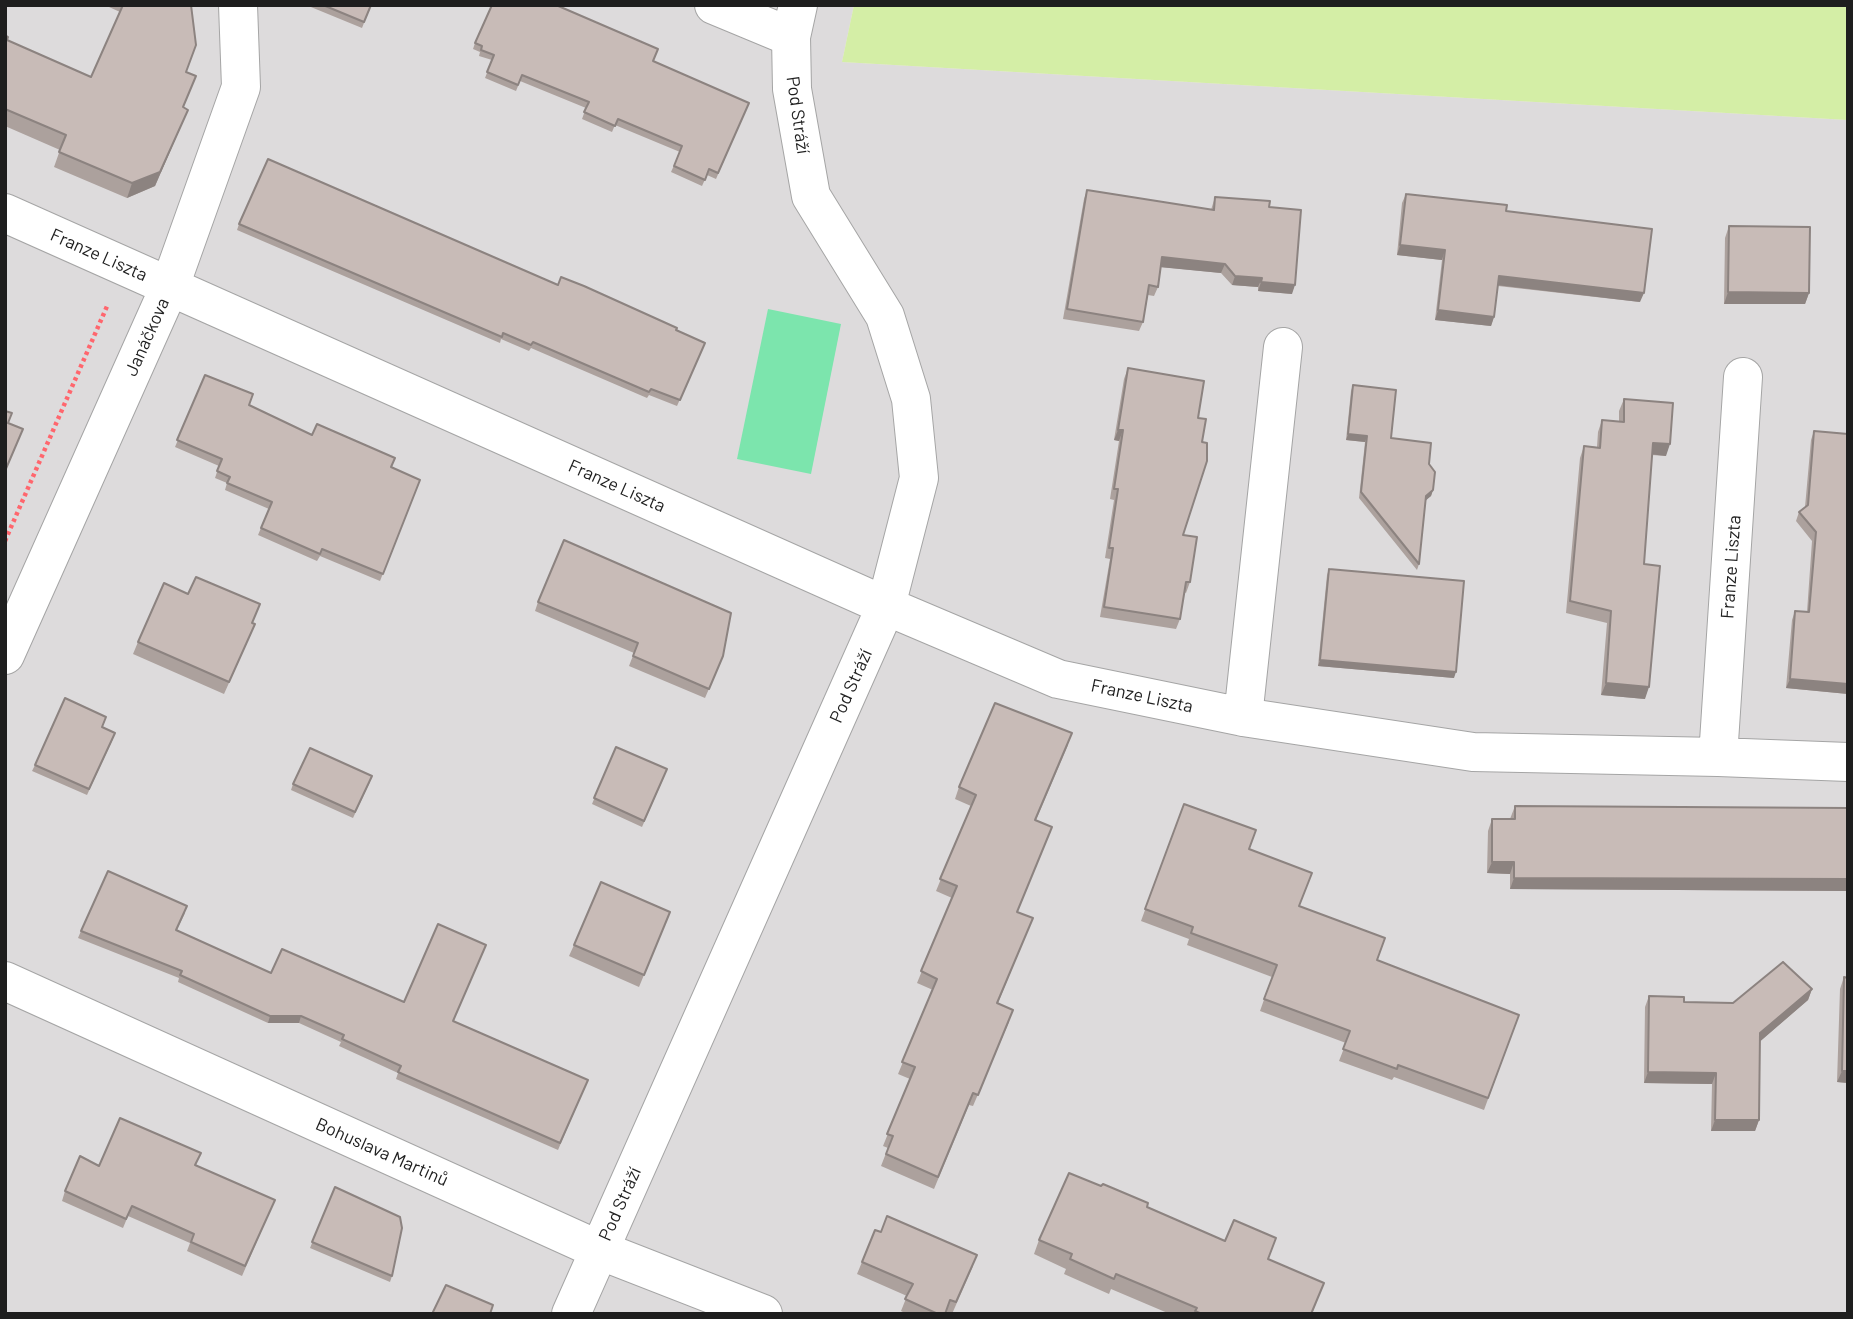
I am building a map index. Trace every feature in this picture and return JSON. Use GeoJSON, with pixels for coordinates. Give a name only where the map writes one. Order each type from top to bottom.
{"type":"FeatureCollection","features":[{"type":"Feature","properties":{"kind":"street","name":"Janáčkova"},"geometry":{"type":"LineString","coordinates":[[5,655],[170,286],[240,87],[238,5]]}},
{"type":"Feature","properties":{"kind":"street","name":"Pod Stráží"},"geometry":{"type":"LineString","coordinates":[[570,1314],[886,606],[919,478],[911,399],[885,316],[811,196],[792,89],[794,21],[714,5]]}},
{"type":"Feature","properties":{"kind":"street","name":"Franze Liszta"},"geometry":{"type":"LineString","coordinates":[[5,213],[886,606],[1058,679],[1243,718],[1473,752],[1848,762]]}},
{"type":"Feature","properties":{"kind":"street"},"geometry":{"type":"LineString","coordinates":[[1243,718],[1283,346]]}},
{"type":"Feature","properties":{"kind":"street","name":"Franze Liszta"},"geometry":{"type":"LineString","coordinates":[[1718,757],[1743,377]]}},
{"type":"Feature","properties":{"kind":"street","name":"Bohuslava Martinů"},"geometry":{"type":"LineString","coordinates":[[5,981],[599,1250],[763,1314]]}},
{"type":"Feature","properties":{"kind":"shaded area"},"geometry":{"type":"Polygon","coordinates":[[[5,5],[854,5],[842,62],[1848,120],[1848,1314],[5,1314],[5,5]]]}},
{"type":"Feature","properties":{"kind":"green space"},"geometry":{"type":"Polygon","coordinates":[[[854,5],[1848,5],[1848,120],[842,62],[854,5]]]}},
{"type":"Feature","properties":{"kind":"green space"},"geometry":{"type":"Polygon","coordinates":[[[768,309],[841,324],[811,474],[737,459],[768,309]]]}},
{"type":"Feature","properties":{"kind":"building"},"geometry":{"type":"Polygon","coordinates":[[[123,5],[191,5],[196,45],[186,72],[196,76],[183,107],[188,110],[160,172],[132,183],[59,152],[66,135],[5,109],[5,35],[7,40],[91,77],[123,5]]]}},
{"type":"Feature","properties":{"kind":"building"},"geometry":{"type":"Polygon","coordinates":[[[323,5],[371,5],[364,22],[323,5]]]}},
{"type":"Feature","properties":{"kind":"building"},"geometry":{"type":"Polygon","coordinates":[[[492,5],[556,5],[658,49],[653,61],[749,103],[718,173],[709,169],[705,180],[674,166],[682,146],[618,119],[615,126],[584,112],[589,102],[522,75],[518,85],[487,72],[494,55],[481,50],[482,46],[475,43],[492,5]]]}},
{"type":"Feature","properties":{"kind":"building"},"geometry":{"type":"Polygon","coordinates":[[[268,159],[558,285],[561,277],[584,286],[705,343],[680,400],[651,389],[649,392],[533,342],[531,345],[503,333],[502,337],[239,224],[268,159]]]}},
{"type":"Feature","properties":{"kind":"building"},"geometry":{"type":"Polygon","coordinates":[[[1087,190],[1214,210],[1215,197],[1270,201],[1269,207],[1301,210],[1295,285],[1235,276],[1225,264],[1162,257],[1158,287],[1149,285],[1143,322],[1067,309],[1087,190]]]}},
{"type":"Feature","properties":{"kind":"building"},"geometry":{"type":"Polygon","coordinates":[[[1406,194],[1507,205],[1506,211],[1652,229],[1644,293],[1499,276],[1494,317],[1438,310],[1445,250],[1400,245],[1406,194]]]}},
{"type":"Feature","properties":{"kind":"building"},"geometry":{"type":"Polygon","coordinates":[[[1729,226],[1810,227],[1809,293],[1728,292],[1729,226]]]}},
{"type":"Feature","properties":{"kind":"building"},"geometry":{"type":"Polygon","coordinates":[[[1128,368],[1204,381],[1198,418],[1206,419],[1202,442],[1207,443],[1207,461],[1183,535],[1197,537],[1190,582],[1186,582],[1180,619],[1104,607],[1118,489],[1114,489],[1123,430],[1118,430],[1128,368]]]}},
{"type":"Feature","properties":{"kind":"building"},"geometry":{"type":"Polygon","coordinates":[[[205,375],[253,394],[249,405],[312,435],[317,424],[395,458],[391,467],[420,480],[383,574],[322,549],[320,554],[261,528],[272,502],[227,483],[230,477],[217,471],[222,459],[177,440],[205,375]]]}},
{"type":"Feature","properties":{"kind":"building"},"geometry":{"type":"Polygon","coordinates":[[[1353,385],[1396,390],[1391,438],[1431,443],[1429,464],[1435,472],[1433,490],[1426,496],[1419,564],[1361,492],[1367,436],[1348,434],[1353,385]]]}},
{"type":"Feature","properties":{"kind":"building"},"geometry":{"type":"Polygon","coordinates":[[[1624,399],[1673,403],[1670,444],[1653,443],[1644,564],[1660,566],[1649,687],[1606,683],[1611,611],[1570,601],[1584,446],[1600,448],[1602,420],[1624,422],[1624,399]]]}},
{"type":"Feature","properties":{"kind":"building"},"geometry":{"type":"Polygon","coordinates":[[[5,411],[12,413],[8,423],[23,429],[5,471],[5,411]]]}},
{"type":"Feature","properties":{"kind":"building"},"geometry":{"type":"Polygon","coordinates":[[[1814,431],[1848,434],[1848,684],[1790,679],[1795,611],[1809,612],[1816,532],[1799,512],[1808,505],[1814,431]]]}},
{"type":"Feature","properties":{"kind":"building"},"geometry":{"type":"Polygon","coordinates":[[[564,540],[731,613],[723,656],[709,689],[633,656],[638,643],[538,602],[564,540]]]}},
{"type":"Feature","properties":{"kind":"building"},"geometry":{"type":"Polygon","coordinates":[[[1329,569],[1464,581],[1456,672],[1320,660],[1329,569]]]}},
{"type":"Feature","properties":{"kind":"building"},"geometry":{"type":"Polygon","coordinates":[[[196,577],[260,604],[252,623],[255,624],[229,682],[138,642],[164,583],[188,594],[196,577]]]}},
{"type":"Feature","properties":{"kind":"building"},"geometry":{"type":"Polygon","coordinates":[[[65,698],[106,717],[102,727],[115,733],[89,789],[35,765],[65,698]]]}},
{"type":"Feature","properties":{"kind":"building"},"geometry":{"type":"Polygon","coordinates":[[[995,703],[1072,733],[1035,820],[1052,827],[1017,912],[1033,918],[997,1003],[1013,1010],[978,1095],[973,1093],[938,1177],[886,1154],[893,1136],[887,1134],[915,1067],[902,1062],[937,979],[921,971],[957,886],[940,879],[976,795],[959,787],[995,703]]]}},
{"type":"Feature","properties":{"kind":"building"},"geometry":{"type":"Polygon","coordinates":[[[616,747],[667,769],[644,821],[594,798],[616,747]]]}},
{"type":"Feature","properties":{"kind":"building"},"geometry":{"type":"Polygon","coordinates":[[[310,748],[372,776],[355,812],[293,784],[310,748]]]}},
{"type":"Feature","properties":{"kind":"building"},"geometry":{"type":"Polygon","coordinates":[[[1184,804],[1256,830],[1249,849],[1312,873],[1299,906],[1385,938],[1377,960],[1519,1015],[1488,1098],[1398,1065],[1397,1069],[1343,1049],[1350,1031],[1264,999],[1277,965],[1191,933],[1193,927],[1145,909],[1184,804]]]}},
{"type":"Feature","properties":{"kind":"building"},"geometry":{"type":"Polygon","coordinates":[[[1515,806],[1848,808],[1848,879],[1514,878],[1514,862],[1492,862],[1492,819],[1515,819],[1515,806]]]}},
{"type":"Feature","properties":{"kind":"building"},"geometry":{"type":"Polygon","coordinates":[[[108,871],[187,906],[176,930],[271,973],[282,949],[404,1002],[438,924],[486,945],[453,1021],[588,1080],[560,1143],[398,1072],[401,1066],[342,1039],[344,1035],[301,1016],[270,1016],[180,975],[182,971],[81,931],[108,871]]]}},
{"type":"Feature","properties":{"kind":"building"},"geometry":{"type":"Polygon","coordinates":[[[601,882],[670,912],[644,975],[574,945],[601,882]]]}},
{"type":"Feature","properties":{"kind":"building"},"geometry":{"type":"Polygon","coordinates":[[[1783,962],[1812,989],[1760,1033],[1759,1120],[1715,1120],[1716,1073],[1648,1072],[1649,996],[1684,997],[1684,1002],[1733,1003],[1783,962]]]}},
{"type":"Feature","properties":{"kind":"building"},"geometry":{"type":"Polygon","coordinates":[[[1844,977],[1848,978],[1848,1071],[1842,1071],[1844,977]]]}},
{"type":"Feature","properties":{"kind":"building"},"geometry":{"type":"Polygon","coordinates":[[[120,1118],[201,1153],[195,1165],[275,1200],[245,1266],[191,1242],[194,1234],[132,1206],[126,1219],[65,1191],[80,1156],[99,1166],[120,1118]]]}},
{"type":"Feature","properties":{"kind":"building"},"geometry":{"type":"Polygon","coordinates":[[[1069,1173],[1148,1203],[1147,1207],[1225,1241],[1234,1220],[1276,1238],[1268,1259],[1324,1283],[1311,1314],[1202,1314],[1195,1311],[1197,1308],[1116,1274],[1114,1279],[1070,1259],[1072,1254],[1039,1240],[1069,1173]]]}},
{"type":"Feature","properties":{"kind":"building"},"geometry":{"type":"Polygon","coordinates":[[[335,1187],[400,1217],[402,1228],[392,1276],[312,1242],[335,1187]]]}},
{"type":"Feature","properties":{"kind":"building"},"geometry":{"type":"Polygon","coordinates":[[[887,1216],[977,1255],[956,1302],[950,1300],[945,1314],[938,1314],[905,1299],[913,1284],[862,1262],[875,1230],[881,1232],[887,1216]]]}},
{"type":"Feature","properties":{"kind":"building"},"geometry":{"type":"Polygon","coordinates":[[[446,1285],[493,1305],[490,1314],[432,1314],[446,1285]]]}}]}
